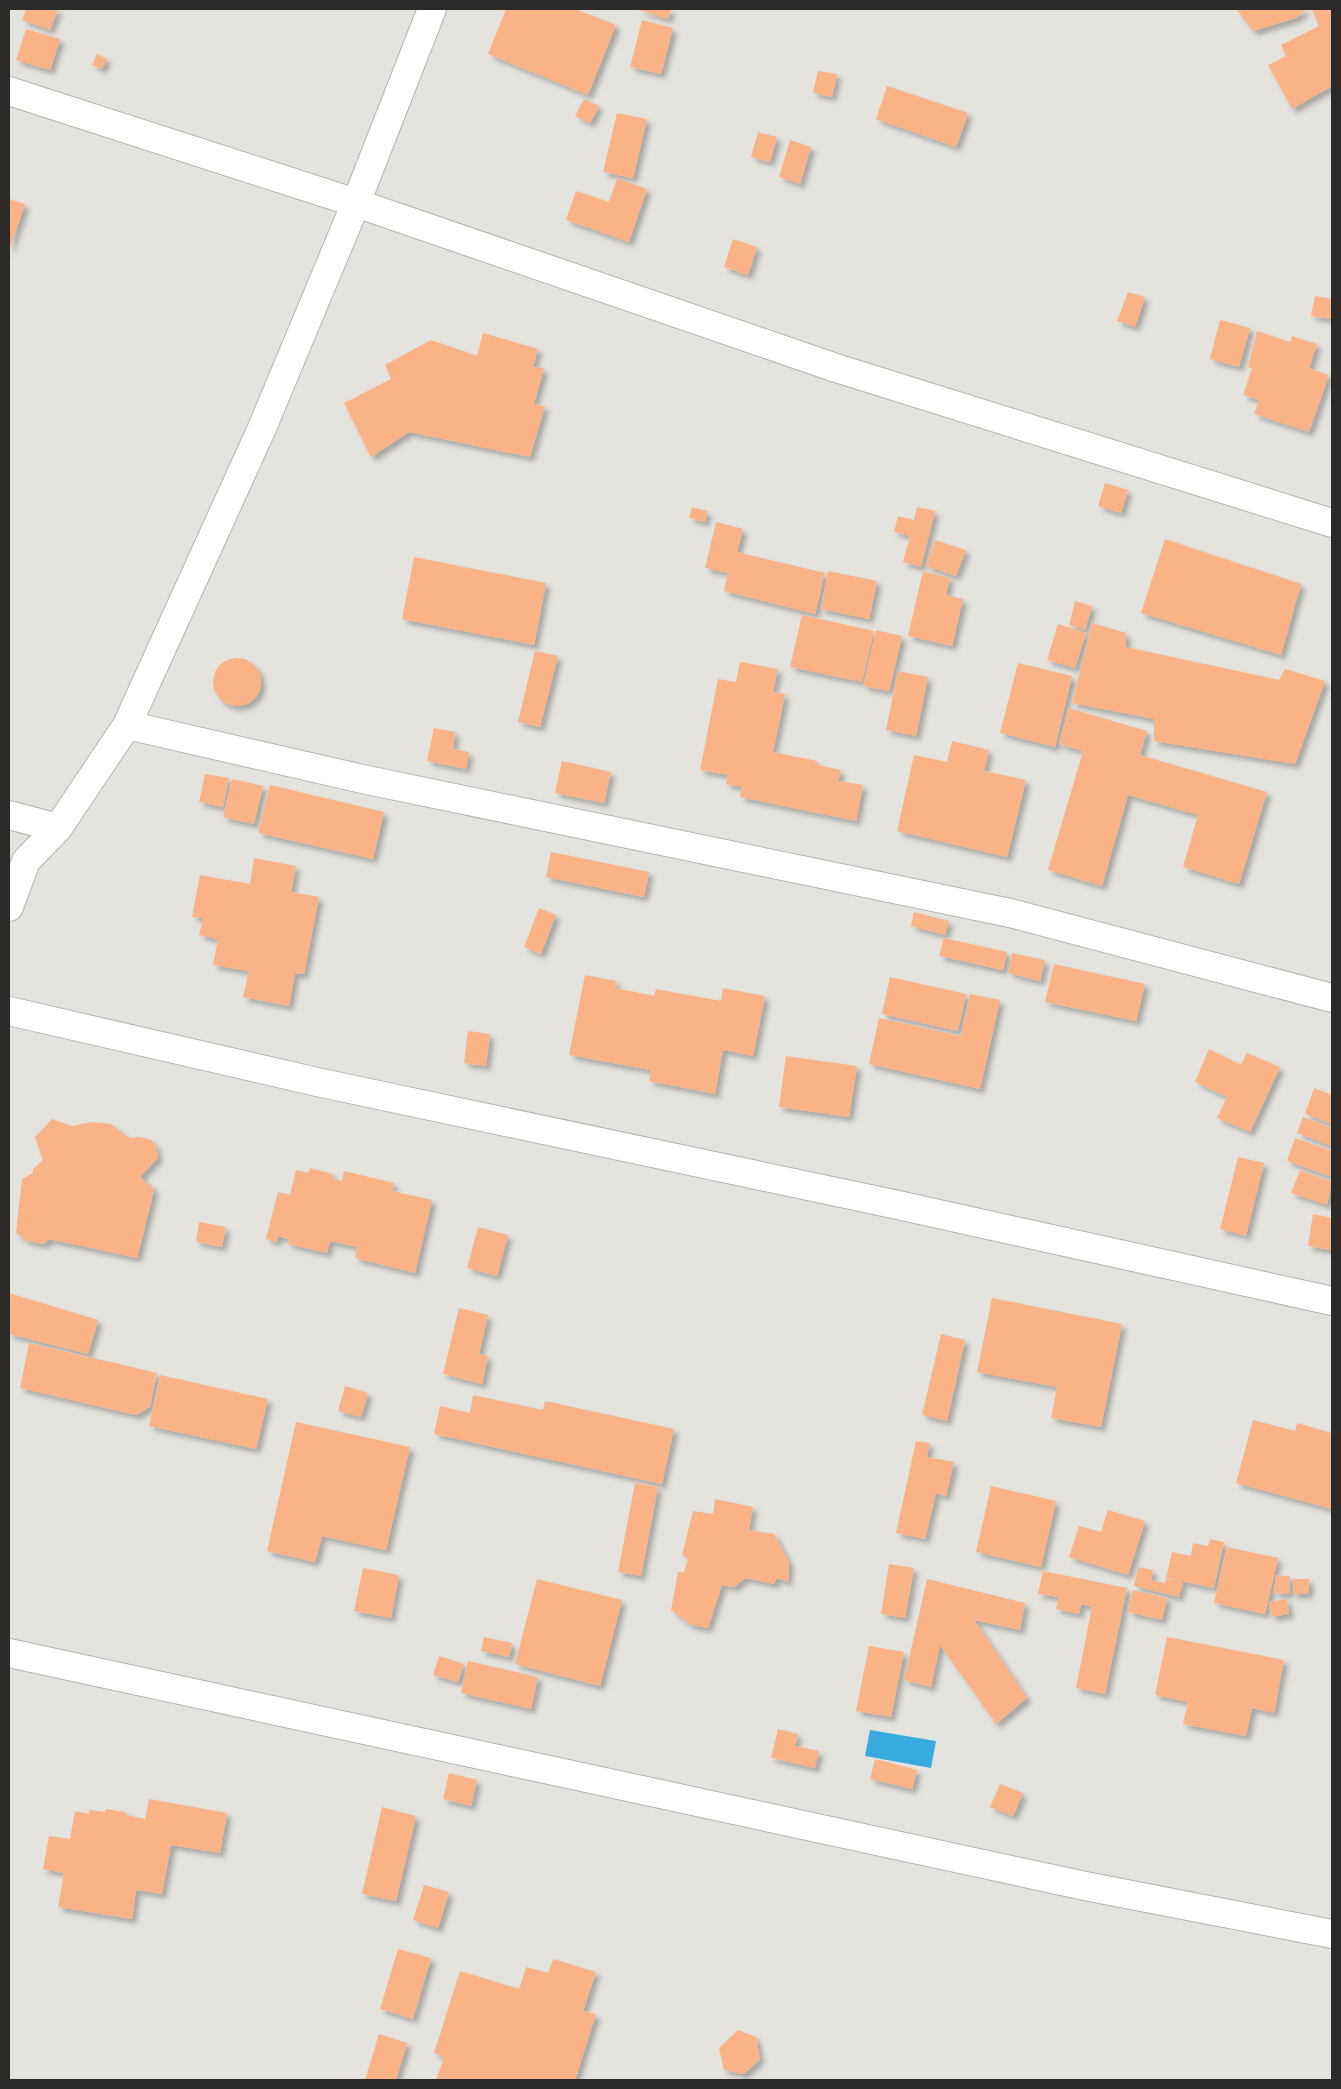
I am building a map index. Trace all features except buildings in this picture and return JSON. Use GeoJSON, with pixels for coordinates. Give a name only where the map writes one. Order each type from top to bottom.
{"type":"FeatureCollection","features":[{"type":"Feature","properties":{"kind":"street"},"geometry":{"type":"LineString","coordinates":[[9,907],[26,861],[58,828],[127,725],[262,428],[356,203],[432,9]]}},
{"type":"Feature","properties":{"kind":"street"},"geometry":{"type":"LineString","coordinates":[[9,92],[356,203],[836,368],[1332,523]]}},
{"type":"Feature","properties":{"kind":"street"},"geometry":{"type":"LineString","coordinates":[[127,725],[367,780],[1010,913],[1332,998]]}},
{"type":"Feature","properties":{"kind":"street"},"geometry":{"type":"LineString","coordinates":[[9,815],[58,828]]}},
{"type":"Feature","properties":{"kind":"street"},"geometry":{"type":"LineString","coordinates":[[9,1011],[317,1082],[889,1203],[1148,1262],[1332,1301]]}},
{"type":"Feature","properties":{"kind":"street"},"geometry":{"type":"LineString","coordinates":[[9,1653],[1085,1886],[1332,1934]]}},
{"type":"Feature","properties":{"kind":"water"},"geometry":{"type":"Polygon","coordinates":[[[870,1730],[936,1741],[931,1768],[865,1756],[870,1730]]]}}]}
